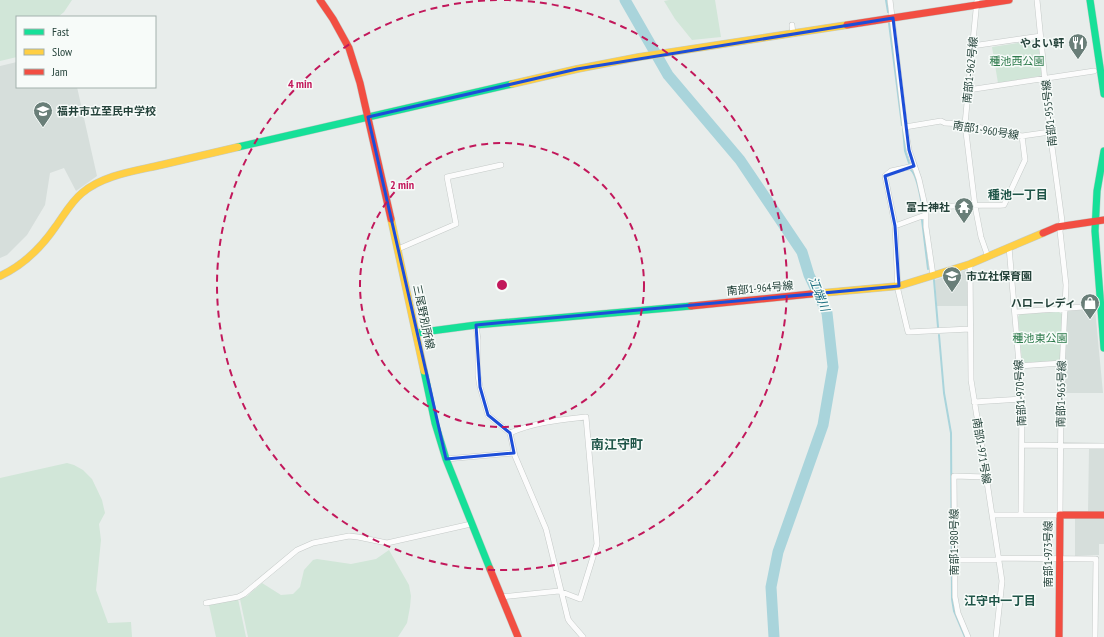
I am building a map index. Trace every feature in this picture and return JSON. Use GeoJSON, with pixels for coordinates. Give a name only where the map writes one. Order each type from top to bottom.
{"type":"FeatureCollection","features":[{"type":"Feature","properties":{"kind":"street","name":"三尾野別所線"},"geometry":{"type":"LineString","coordinates":[[320,0],[333,19],[349,48],[360,83],[398,249],[435,422],[446,460],[518,637]]}},
{"type":"Feature","properties":{"kind":"street"},"geometry":{"type":"LineString","coordinates":[[890,0],[908,150],[919,179],[926,212],[933,275]]}},
{"type":"Feature","properties":{"kind":"street"},"geometry":{"type":"LineString","coordinates":[[0,276],[18,267],[31,257],[75,200],[87,189],[101,181],[118,175],[577,69],[639,57],[794,34],[977,3],[1009,0]]}},
{"type":"Feature","properties":{"kind":"street","name":"南部1-955号線"},"geometry":{"type":"LineString","coordinates":[[1037,0],[1050,132],[1062,221],[1061,226]]}},
{"type":"Feature","properties":{"kind":"street"},"geometry":{"type":"LineString","coordinates":[[1090,0],[1104,94]]}},
{"type":"Feature","properties":{"kind":"street","name":"南部1-962号線"},"geometry":{"type":"LineString","coordinates":[[977,3],[965,124],[975,206],[981,237],[988,257]]}},
{"type":"Feature","properties":{"kind":"street"},"geometry":{"type":"LineString","coordinates":[[792,25],[794,34]]}},
{"type":"Feature","properties":{"kind":"street"},"geometry":{"type":"LineString","coordinates":[[972,46],[1041,36]]}},
{"type":"Feature","properties":{"kind":"street"},"geometry":{"type":"LineString","coordinates":[[968,90],[1094,71]]}},
{"type":"Feature","properties":{"kind":"street","name":"南部1-960号線"},"geometry":{"type":"LineString","coordinates":[[906,127],[941,121],[945,123],[965,124],[1022,136],[1050,132]]}},
{"type":"Feature","properties":{"kind":"street"},"geometry":{"type":"LineString","coordinates":[[895,226],[937,208],[1004,205],[1025,160],[1022,136]]}},
{"type":"Feature","properties":{"kind":"street"},"geometry":{"type":"LineString","coordinates":[[1104,151],[1097,191],[1095,221],[1104,348]]}},
{"type":"Feature","properties":{"kind":"street"},"geometry":{"type":"LineString","coordinates":[[398,249],[456,224],[448,177],[501,165]]}},
{"type":"Feature","properties":{"kind":"street"},"geometry":{"type":"LineString","coordinates":[[914,166],[891,171],[885,176],[895,226],[898,290],[908,332],[970,329]]}},
{"type":"Feature","properties":{"kind":"street","name":"南部1-964号線"},"geometry":{"type":"LineString","coordinates":[[416,333],[476,325],[899,286],[970,264],[1061,226],[1104,220]]}},
{"type":"Feature","properties":{"kind":"street","name":"南部1-965号線"},"geometry":{"type":"LineString","coordinates":[[1060,515],[1062,363],[1066,285],[1060,231],[1061,226]]}},
{"type":"Feature","properties":{"kind":"street","name":"南部1-970号線"},"geometry":{"type":"LineString","coordinates":[[1009,247],[1022,399],[1021,515]]}},
{"type":"Feature","properties":{"kind":"street","name":"南部1-971号線"},"geometry":{"type":"LineString","coordinates":[[970,264],[971,380],[1002,581],[996,637]]}},
{"type":"Feature","properties":{"kind":"street"},"geometry":{"type":"LineString","coordinates":[[1015,312],[1096,306]]}},
{"type":"Feature","properties":{"kind":"street"},"geometry":{"type":"LineString","coordinates":[[476,325],[478,340],[478,375],[488,415],[510,433],[514,453],[546,529],[570,622],[583,637]]}},
{"type":"Feature","properties":{"kind":"street"},"geometry":{"type":"LineString","coordinates":[[1019,366],[1062,363]]}},
{"type":"Feature","properties":{"kind":"street"},"geometry":{"type":"LineString","coordinates":[[974,402],[1022,399]]}},
{"type":"Feature","properties":{"kind":"street"},"geometry":{"type":"LineString","coordinates":[[501,597],[562,591],[580,599],[597,544],[586,418],[547,421],[521,428],[510,433]]}},
{"type":"Feature","properties":{"kind":"street"},"geometry":{"type":"LineString","coordinates":[[1022,445],[1104,446]]}},
{"type":"Feature","properties":{"kind":"street"},"geometry":{"type":"LineString","coordinates":[[446,460],[514,453]]}},
{"type":"Feature","properties":{"kind":"street","name":"南部1-980号線"},"geometry":{"type":"LineString","coordinates":[[968,637],[958,613],[955,597],[954,476],[986,476]]}},
{"type":"Feature","properties":{"kind":"street"},"geometry":{"type":"LineString","coordinates":[[992,515],[1060,515]]}},
{"type":"Feature","properties":{"kind":"street","name":"南部1-973号線"},"geometry":{"type":"LineString","coordinates":[[1059,637],[1060,515],[1104,515]]}},
{"type":"Feature","properties":{"kind":"street"},"geometry":{"type":"LineString","coordinates":[[206,603],[238,597],[244,594],[297,550],[313,543],[349,536],[358,536],[387,543],[471,524]]}},
{"type":"Feature","properties":{"kind":"street"},"geometry":{"type":"LineString","coordinates":[[954,560],[994,560],[998,558],[1096,559],[1095,637]]}},
{"type":"Feature","properties":{"kind":"highlighted area"},"geometry":{"type":"Polygon","coordinates":[[[893,18],[909,150],[914,166],[885,176],[895,226],[899,286],[476,325],[480,387],[488,415],[510,433],[514,453],[446,459],[368,117],[577,69],[893,18]]]}},
{"type":"Feature","properties":{"kind":"shaded area","name":"福井市立至民中学校"},"geometry":{"type":"Polygon","coordinates":[[[16,62],[16,88],[77,88],[97,176],[76,191],[64,168],[50,173],[45,205],[27,235],[7,255],[0,258],[0,66],[16,62]]]}},
{"type":"Feature","properties":{"kind":"shaded area","name":"市立社保育園"},"geometry":{"type":"Polygon","coordinates":[[[966,270],[968,272],[968,306],[937,306],[935,280],[966,270]]]}},
{"type":"Feature","properties":{"kind":"shaded area"},"geometry":{"type":"Polygon","coordinates":[[[1095,309],[1103,393],[1063,393],[1067,311],[1095,309]]]}},
{"type":"Feature","properties":{"kind":"shaded area"},"geometry":{"type":"Polygon","coordinates":[[[1089,449],[1104,449],[1104,512],[1088,512],[1089,449]]]}},
{"type":"Feature","properties":{"kind":"shaded area"},"geometry":{"type":"Polygon","coordinates":[[[1075,519],[1104,519],[1104,544],[1099,544],[1099,555],[1075,556],[1075,519]]]}},
{"type":"Feature","properties":{"kind":"green space"},"geometry":{"type":"Polygon","coordinates":[[[0,0],[72,0],[64,12],[59,16],[16,16],[16,57],[0,61],[0,0]]]}},
{"type":"Feature","properties":{"kind":"green space"},"geometry":{"type":"Polygon","coordinates":[[[715,0],[721,37],[692,40],[675,19],[664,1],[715,0]]]}},
{"type":"Feature","properties":{"kind":"green space","name":"種池西公園"},"geometry":{"type":"Polygon","coordinates":[[[1037,40],[1039,41],[1042,74],[1040,76],[998,83],[992,47],[1037,40]]]}},
{"type":"Feature","properties":{"kind":"green space","name":"種池東公園"},"geometry":{"type":"Polygon","coordinates":[[[1059,312],[1062,314],[1060,359],[1056,361],[1024,363],[1022,361],[1018,317],[1020,314],[1059,312]]]}},
{"type":"Feature","properties":{"kind":"green space"},"geometry":{"type":"Polygon","coordinates":[[[67,463],[83,470],[92,479],[102,500],[105,513],[99,524],[101,540],[96,590],[108,623],[131,622],[132,637],[0,637],[0,478],[67,463]]]}},
{"type":"Feature","properties":{"kind":"green space"},"geometry":{"type":"Polygon","coordinates":[[[389,550],[409,585],[411,596],[407,623],[398,637],[248,637],[240,599],[247,596],[262,583],[281,595],[293,594],[300,587],[304,570],[313,560],[317,559],[351,564],[376,559],[389,550]]]}},
{"type":"Feature","properties":{"kind":"green space"},"geometry":{"type":"Polygon","coordinates":[[[238,599],[246,637],[216,637],[209,605],[238,599]]]}},
{"type":"Feature","properties":{"kind":"waterway","name":"江端川"},"geometry":{"type":"LineString","coordinates":[[625,0],[668,75],[740,160],[802,252],[809,275],[827,313],[833,367],[823,425],[778,552],[771,587],[774,637]]}},
{"type":"Feature","properties":{"kind":"waterway"},"geometry":{"type":"LineString","coordinates":[[886,0],[888,12]]}},
{"type":"Feature","properties":{"kind":"waterway"},"geometry":{"type":"LineString","coordinates":[[889,23],[902,125]]}},
{"type":"Feature","properties":{"kind":"waterway"},"geometry":{"type":"LineString","coordinates":[[903,129],[905,151],[909,163]]}},
{"type":"Feature","properties":{"kind":"waterway"},"geometry":{"type":"LineString","coordinates":[[911,170],[916,178],[919,189],[923,211],[922,214]]}},
{"type":"Feature","properties":{"kind":"waterway"},"geometry":{"type":"LineString","coordinates":[[922,220],[928,269]]}},
{"type":"Feature","properties":{"kind":"waterway"},"geometry":{"type":"LineString","coordinates":[[934,280],[938,327]]}},
{"type":"Feature","properties":{"kind":"waterway"},"geometry":{"type":"LineString","coordinates":[[939,335],[944,393],[951,433],[952,599],[954,611],[965,637]]}},
{"type":"Feature","properties":{"kind":"traffic: fast"},"geometry":{"type":"LineString","coordinates":[[1090,0],[1104,94]]}},
{"type":"Feature","properties":{"kind":"traffic: fast"},"geometry":{"type":"LineString","coordinates":[[238,147],[512,84]]}},
{"type":"Feature","properties":{"kind":"traffic: fast"},"geometry":{"type":"LineString","coordinates":[[1104,151],[1097,191],[1095,231],[1104,348]]}},
{"type":"Feature","properties":{"kind":"traffic: fast"},"geometry":{"type":"LineString","coordinates":[[416,333],[476,325],[691,306]]}},
{"type":"Feature","properties":{"kind":"traffic: fast"},"geometry":{"type":"LineString","coordinates":[[424,371],[435,423],[446,459],[490,569]]}},
{"type":"Feature","properties":{"kind":"traffic: slow"},"geometry":{"type":"LineString","coordinates":[[512,84],[639,57],[847,25]]}},
{"type":"Feature","properties":{"kind":"traffic: slow"},"geometry":{"type":"LineString","coordinates":[[0,276],[17,267],[38,249],[74,200],[90,187],[120,174],[238,147]]}},
{"type":"Feature","properties":{"kind":"traffic: slow"},"geometry":{"type":"LineString","coordinates":[[391,219],[424,371]]}},
{"type":"Feature","properties":{"kind":"traffic: slow"},"geometry":{"type":"LineString","coordinates":[[811,294],[899,286],[970,264],[1043,233]]}},
{"type":"Feature","properties":{"kind":"traffic: jam"},"geometry":{"type":"LineString","coordinates":[[320,0],[333,19],[349,48],[360,83],[391,219]]}},
{"type":"Feature","properties":{"kind":"traffic: jam"},"geometry":{"type":"LineString","coordinates":[[847,25],[1009,0]]}},
{"type":"Feature","properties":{"kind":"traffic: jam"},"geometry":{"type":"LineString","coordinates":[[1043,233],[1057,227],[1104,220]]}},
{"type":"Feature","properties":{"kind":"traffic: jam"},"geometry":{"type":"LineString","coordinates":[[691,306],[811,294]]}},
{"type":"Feature","properties":{"kind":"traffic: jam"},"geometry":{"type":"LineString","coordinates":[[1059,637],[1060,515],[1104,515]]}},
{"type":"Feature","properties":{"kind":"traffic: jam"},"geometry":{"type":"LineString","coordinates":[[490,569],[518,637]]}},
{"type":"Feature","properties":{"kind":"place","name":"やよい軒"},"geometry":{"type":"Point","coordinates":[1078,60]}},
{"type":"Feature","properties":{"kind":"place","name":"福井市立至民中学校"},"geometry":{"type":"Point","coordinates":[43,128]}},
{"type":"Feature","properties":{"kind":"place","name":"富士神社"},"geometry":{"type":"Point","coordinates":[964,224]}},
{"type":"Feature","properties":{"kind":"place","name":"市立社保育園"},"geometry":{"type":"Point","coordinates":[952,293]}},
{"type":"Feature","properties":{"kind":"place","name":"ハローレディ"},"geometry":{"type":"Point","coordinates":[1090,320]}},
{"type":"Feature","properties":{"kind":"district","name":"種池一丁目"},"geometry":{"type":"Point","coordinates":[1018,195]}},
{"type":"Feature","properties":{"kind":"district","name":"南江守町"},"geometry":{"type":"Point","coordinates":[617,444]}},
{"type":"Feature","properties":{"kind":"district","name":"江守中一丁目"},"geometry":{"type":"Point","coordinates":[1000,601]}}]}
